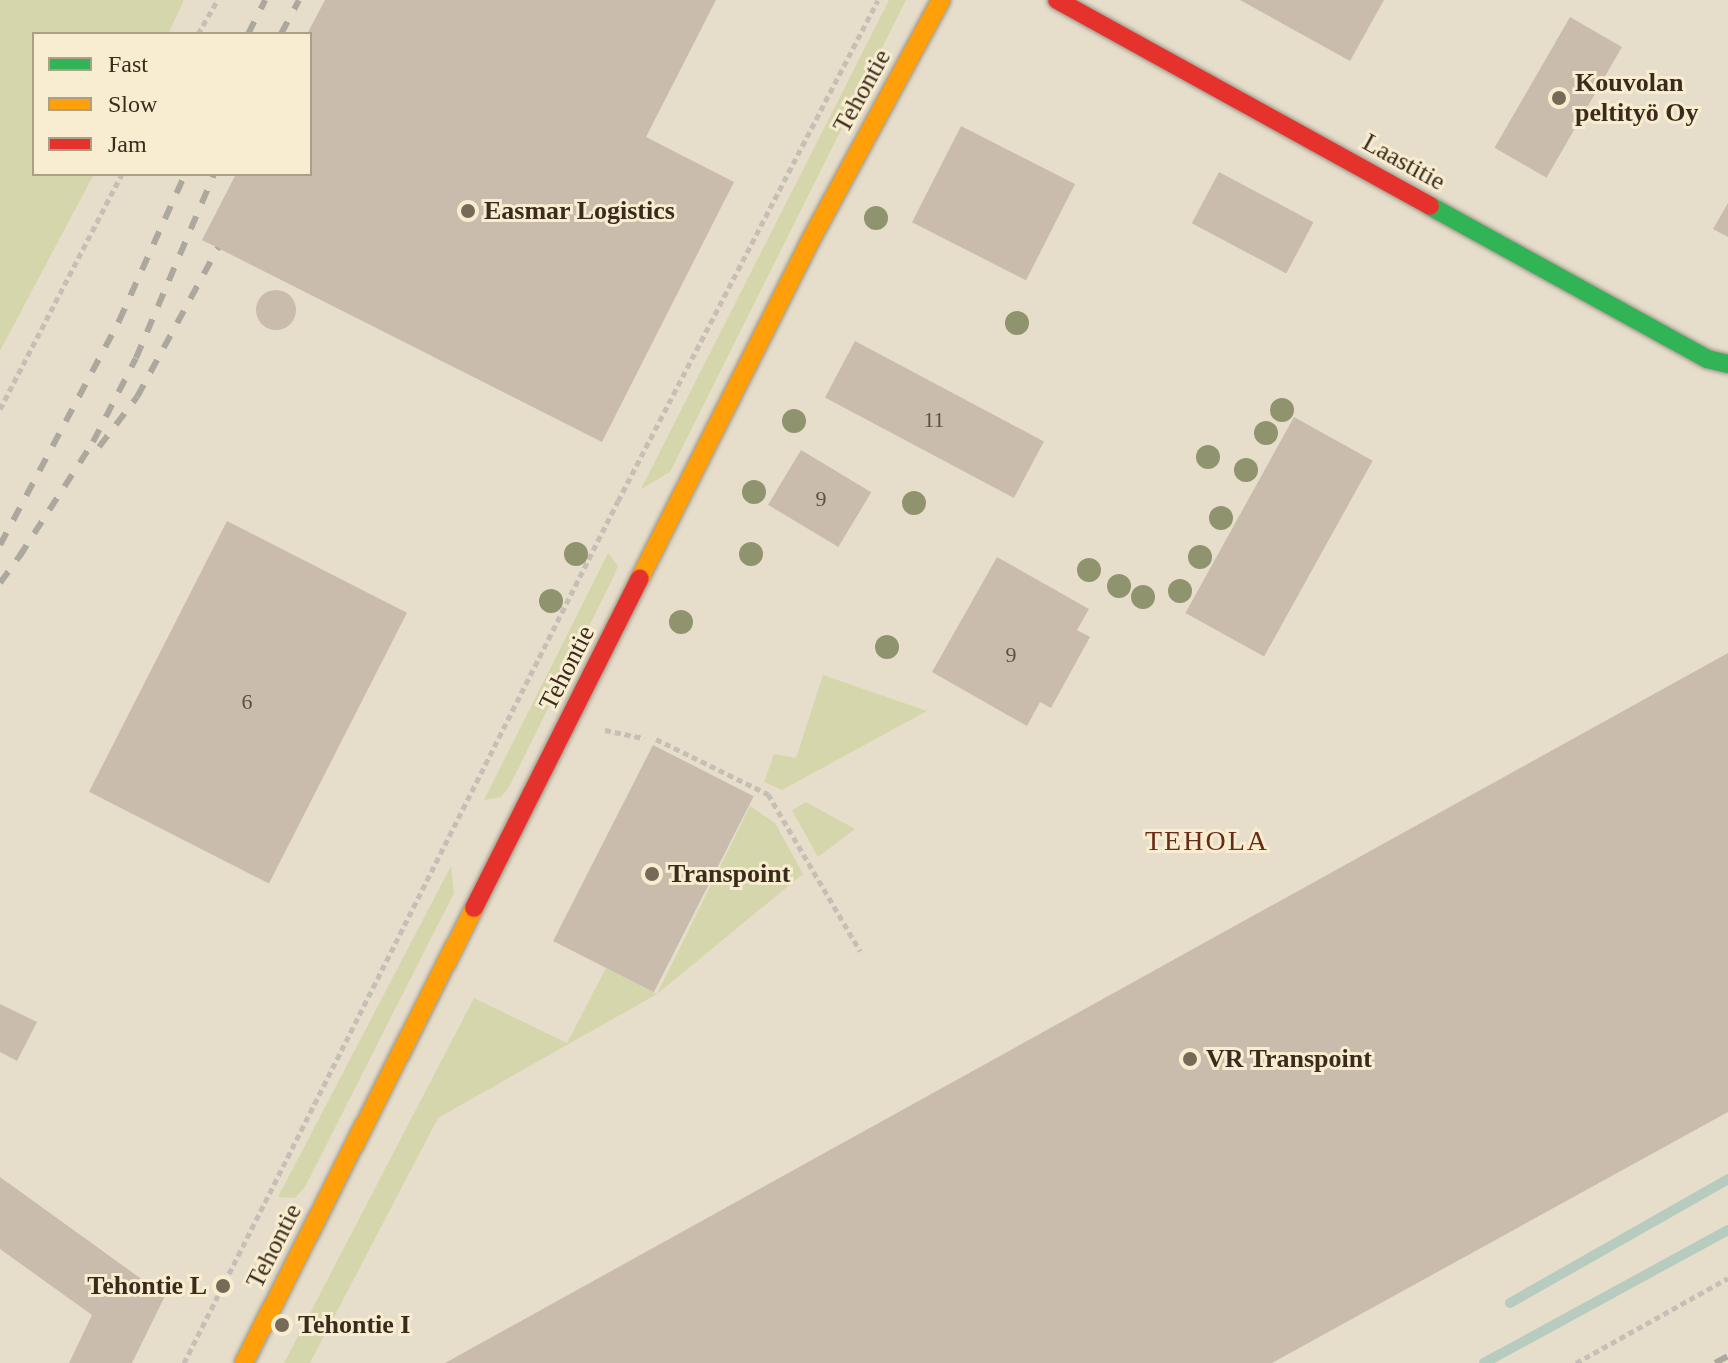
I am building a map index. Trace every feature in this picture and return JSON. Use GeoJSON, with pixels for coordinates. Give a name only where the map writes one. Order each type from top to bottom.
{"type":"FeatureCollection","features":[{"type":"Feature","properties":{"kind":"street","name":"Tehontie"},"geometry":{"type":"LineString","coordinates":[[244,1363],[809,243],[941,0]]}},
{"type":"Feature","properties":{"kind":"street","name":"Laastitie"},"geometry":{"type":"LineString","coordinates":[[1057,0],[1707,359],[1728,364]]}},
{"type":"Feature","properties":{"kind":"path"},"geometry":{"type":"LineString","coordinates":[[199,32],[218,0]]}},
{"type":"Feature","properties":{"kind":"path"},"geometry":{"type":"LineString","coordinates":[[184,1363],[618,501],[878,0]]}},
{"type":"Feature","properties":{"kind":"path"},"geometry":{"type":"LineString","coordinates":[[0,409],[121,176]]}},
{"type":"Feature","properties":{"kind":"path"},"geometry":{"type":"LineString","coordinates":[[599,724],[603,730],[644,738]]}},
{"type":"Feature","properties":{"kind":"path"},"geometry":{"type":"LineString","coordinates":[[656,739],[768,794],[860,951]]}},
{"type":"Feature","properties":{"kind":"path"},"geometry":{"type":"LineString","coordinates":[[1576,1363],[1728,1278]]}},
{"type":"Feature","properties":{"kind":"green space"},"geometry":{"type":"Polygon","coordinates":[[[0,0],[184,0],[169,32],[32,32],[32,176],[93,176],[0,351],[0,0]]]}},
{"type":"Feature","properties":{"kind":"green space"},"geometry":{"type":"Polygon","coordinates":[[[889,0],[906,0],[670,472],[641,489],[889,0]]]}},
{"type":"Feature","properties":{"kind":"green space"},"geometry":{"type":"Polygon","coordinates":[[[608,553],[618,566],[614,576],[509,787],[501,797],[484,800],[608,553]]]}},
{"type":"Feature","properties":{"kind":"green space"},"geometry":{"type":"Polygon","coordinates":[[[823,675],[927,711],[782,790],[764,782],[774,754],[796,758],[823,675]]]}},
{"type":"Feature","properties":{"kind":"green space"},"geometry":{"type":"Polygon","coordinates":[[[806,802],[855,829],[818,857],[792,810],[806,802]]]}},
{"type":"Feature","properties":{"kind":"green space"},"geometry":{"type":"Polygon","coordinates":[[[750,806],[775,823],[803,874],[657,994],[750,806]]]}},
{"type":"Feature","properties":{"kind":"green space"},"geometry":{"type":"Polygon","coordinates":[[[451,866],[454,893],[305,1187],[295,1198],[278,1197],[451,866]]]}},
{"type":"Feature","properties":{"kind":"green space"},"geometry":{"type":"Polygon","coordinates":[[[606,968],[657,994],[438,1118],[310,1363],[284,1363],[474,998],[567,1043],[606,968]]]}},
{"type":"Feature","properties":{"kind":"building","name":"Easmar Logistics"},"geometry":{"type":"Polygon","coordinates":[[[325,0],[716,0],[646,137],[734,182],[602,442],[202,240],[235,176],[312,176],[312,32],[308,32],[325,0]]]}},
{"type":"Feature","properties":{"kind":"building"},"geometry":{"type":"Polygon","coordinates":[[[1240,0],[1384,0],[1350,61],[1240,0]]]}},
{"type":"Feature","properties":{"kind":"building","name":"Kouvolan peltityö Oy"},"geometry":{"type":"Polygon","coordinates":[[[1570,17],[1622,47],[1546,178],[1494,148],[1570,17]]]}},
{"type":"Feature","properties":{"kind":"building"},"geometry":{"type":"Polygon","coordinates":[[[961,126],[1075,184],[1026,280],[912,222],[961,126]]]}},
{"type":"Feature","properties":{"kind":"building"},"geometry":{"type":"Polygon","coordinates":[[[1219,172],[1313,222],[1286,273],[1192,223],[1219,172]]]}},
{"type":"Feature","properties":{"kind":"building"},"geometry":{"type":"Polygon","coordinates":[[[1728,203],[1728,237],[1713,229],[1728,203]]]}},
{"type":"Feature","properties":{"kind":"building"},"geometry":{"type":"Polygon","coordinates":[[[276,290],[290,296],[296,310],[290,324],[276,330],[262,324],[256,310],[262,296],[276,290]]]}},
{"type":"Feature","properties":{"kind":"building"},"geometry":{"type":"Polygon","coordinates":[[[855,341],[1044,441],[1014,498],[825,398],[855,341]]]}},
{"type":"Feature","properties":{"kind":"building"},"geometry":{"type":"Polygon","coordinates":[[[1294,417],[1373,461],[1264,657],[1185,613],[1294,417]]]}},
{"type":"Feature","properties":{"kind":"building"},"geometry":{"type":"Polygon","coordinates":[[[801,450],[871,492],[838,547],[768,505],[801,450]]]}},
{"type":"Feature","properties":{"kind":"building"},"geometry":{"type":"Polygon","coordinates":[[[227,521],[407,613],[269,884],[89,792],[227,521]]]}},
{"type":"Feature","properties":{"kind":"building"},"geometry":{"type":"Polygon","coordinates":[[[997,557],[1089,609],[1077,630],[1090,637],[1051,708],[1040,702],[1027,726],[932,672],[997,557]]]}},
{"type":"Feature","properties":{"kind":"building","name":"VR Transpoint"},"geometry":{"type":"Polygon","coordinates":[[[1728,653],[1728,1112],[1272,1363],[445,1363],[1728,653]]]}},
{"type":"Feature","properties":{"kind":"building","name":"Transpoint"},"geometry":{"type":"Polygon","coordinates":[[[653,745],[754,796],[654,992],[553,941],[653,745]]]}},
{"type":"Feature","properties":{"kind":"building"},"geometry":{"type":"Polygon","coordinates":[[[0,1004],[37,1022],[17,1061],[0,1052],[0,1004]]]}},
{"type":"Feature","properties":{"kind":"building"},"geometry":{"type":"Polygon","coordinates":[[[0,1177],[165,1296],[132,1363],[69,1363],[92,1315],[0,1249],[0,1177]]]}},
{"type":"Feature","properties":{"kind":"waterway"},"geometry":{"type":"LineString","coordinates":[[1510,1303],[1728,1179]]}},
{"type":"Feature","properties":{"kind":"waterway"},"geometry":{"type":"LineString","coordinates":[[1484,1363],[1728,1230]]}},
{"type":"Feature","properties":{"kind":"railway"},"geometry":{"type":"LineString","coordinates":[[249,32],[265,0]]}},
{"type":"Feature","properties":{"kind":"railway"},"geometry":{"type":"LineString","coordinates":[[282,32],[299,0]]}},
{"type":"Feature","properties":{"kind":"railway"},"geometry":{"type":"LineString","coordinates":[[0,545],[119,321],[184,176]]}},
{"type":"Feature","properties":{"kind":"railway"},"geometry":{"type":"LineString","coordinates":[[19,557],[93,442],[136,358],[213,176]]}},
{"type":"Feature","properties":{"kind":"railway"},"geometry":{"type":"LineString","coordinates":[[99,447],[137,397],[218,248]]}},
{"type":"Feature","properties":{"kind":"railway"},"geometry":{"type":"LineString","coordinates":[[0,583],[24,550]]}},
{"type":"Feature","properties":{"kind":"railway"},"geometry":{"type":"LineString","coordinates":[[1715,1363],[1728,1356]]}},
{"type":"Feature","properties":{"kind":"traffic: fast"},"geometry":{"type":"LineString","coordinates":[[1430,206],[1707,359],[1728,364]]}},
{"type":"Feature","properties":{"kind":"traffic: slow"},"geometry":{"type":"LineString","coordinates":[[640,578],[809,243],[941,0]]}},
{"type":"Feature","properties":{"kind":"traffic: slow"},"geometry":{"type":"LineString","coordinates":[[244,1363],[474,908]]}},
{"type":"Feature","properties":{"kind":"traffic: jam"},"geometry":{"type":"LineString","coordinates":[[1057,0],[1430,206]]}},
{"type":"Feature","properties":{"kind":"traffic: jam"},"geometry":{"type":"LineString","coordinates":[[474,908],[640,578]]}},
{"type":"Feature","properties":{"kind":"place","name":"Kouvolan peltityö Oy"},"geometry":{"type":"Point","coordinates":[1559,98]}},
{"type":"Feature","properties":{"kind":"place","name":"Easmar Logistics"},"geometry":{"type":"Point","coordinates":[468,211]}},
{"type":"Feature","properties":{"kind":"place","name":"Transpoint"},"geometry":{"type":"Point","coordinates":[652,874]}},
{"type":"Feature","properties":{"kind":"place","name":"VR Transpoint"},"geometry":{"type":"Point","coordinates":[1190,1059]}},
{"type":"Feature","properties":{"kind":"place","name":"Tehontie L"},"geometry":{"type":"Point","coordinates":[223,1286]}},
{"type":"Feature","properties":{"kind":"place","name":"Tehontie I"},"geometry":{"type":"Point","coordinates":[282,1325]}},
{"type":"Feature","properties":{"kind":"district","name":"TEHOLA"},"geometry":{"type":"Point","coordinates":[1207,841]}}]}
